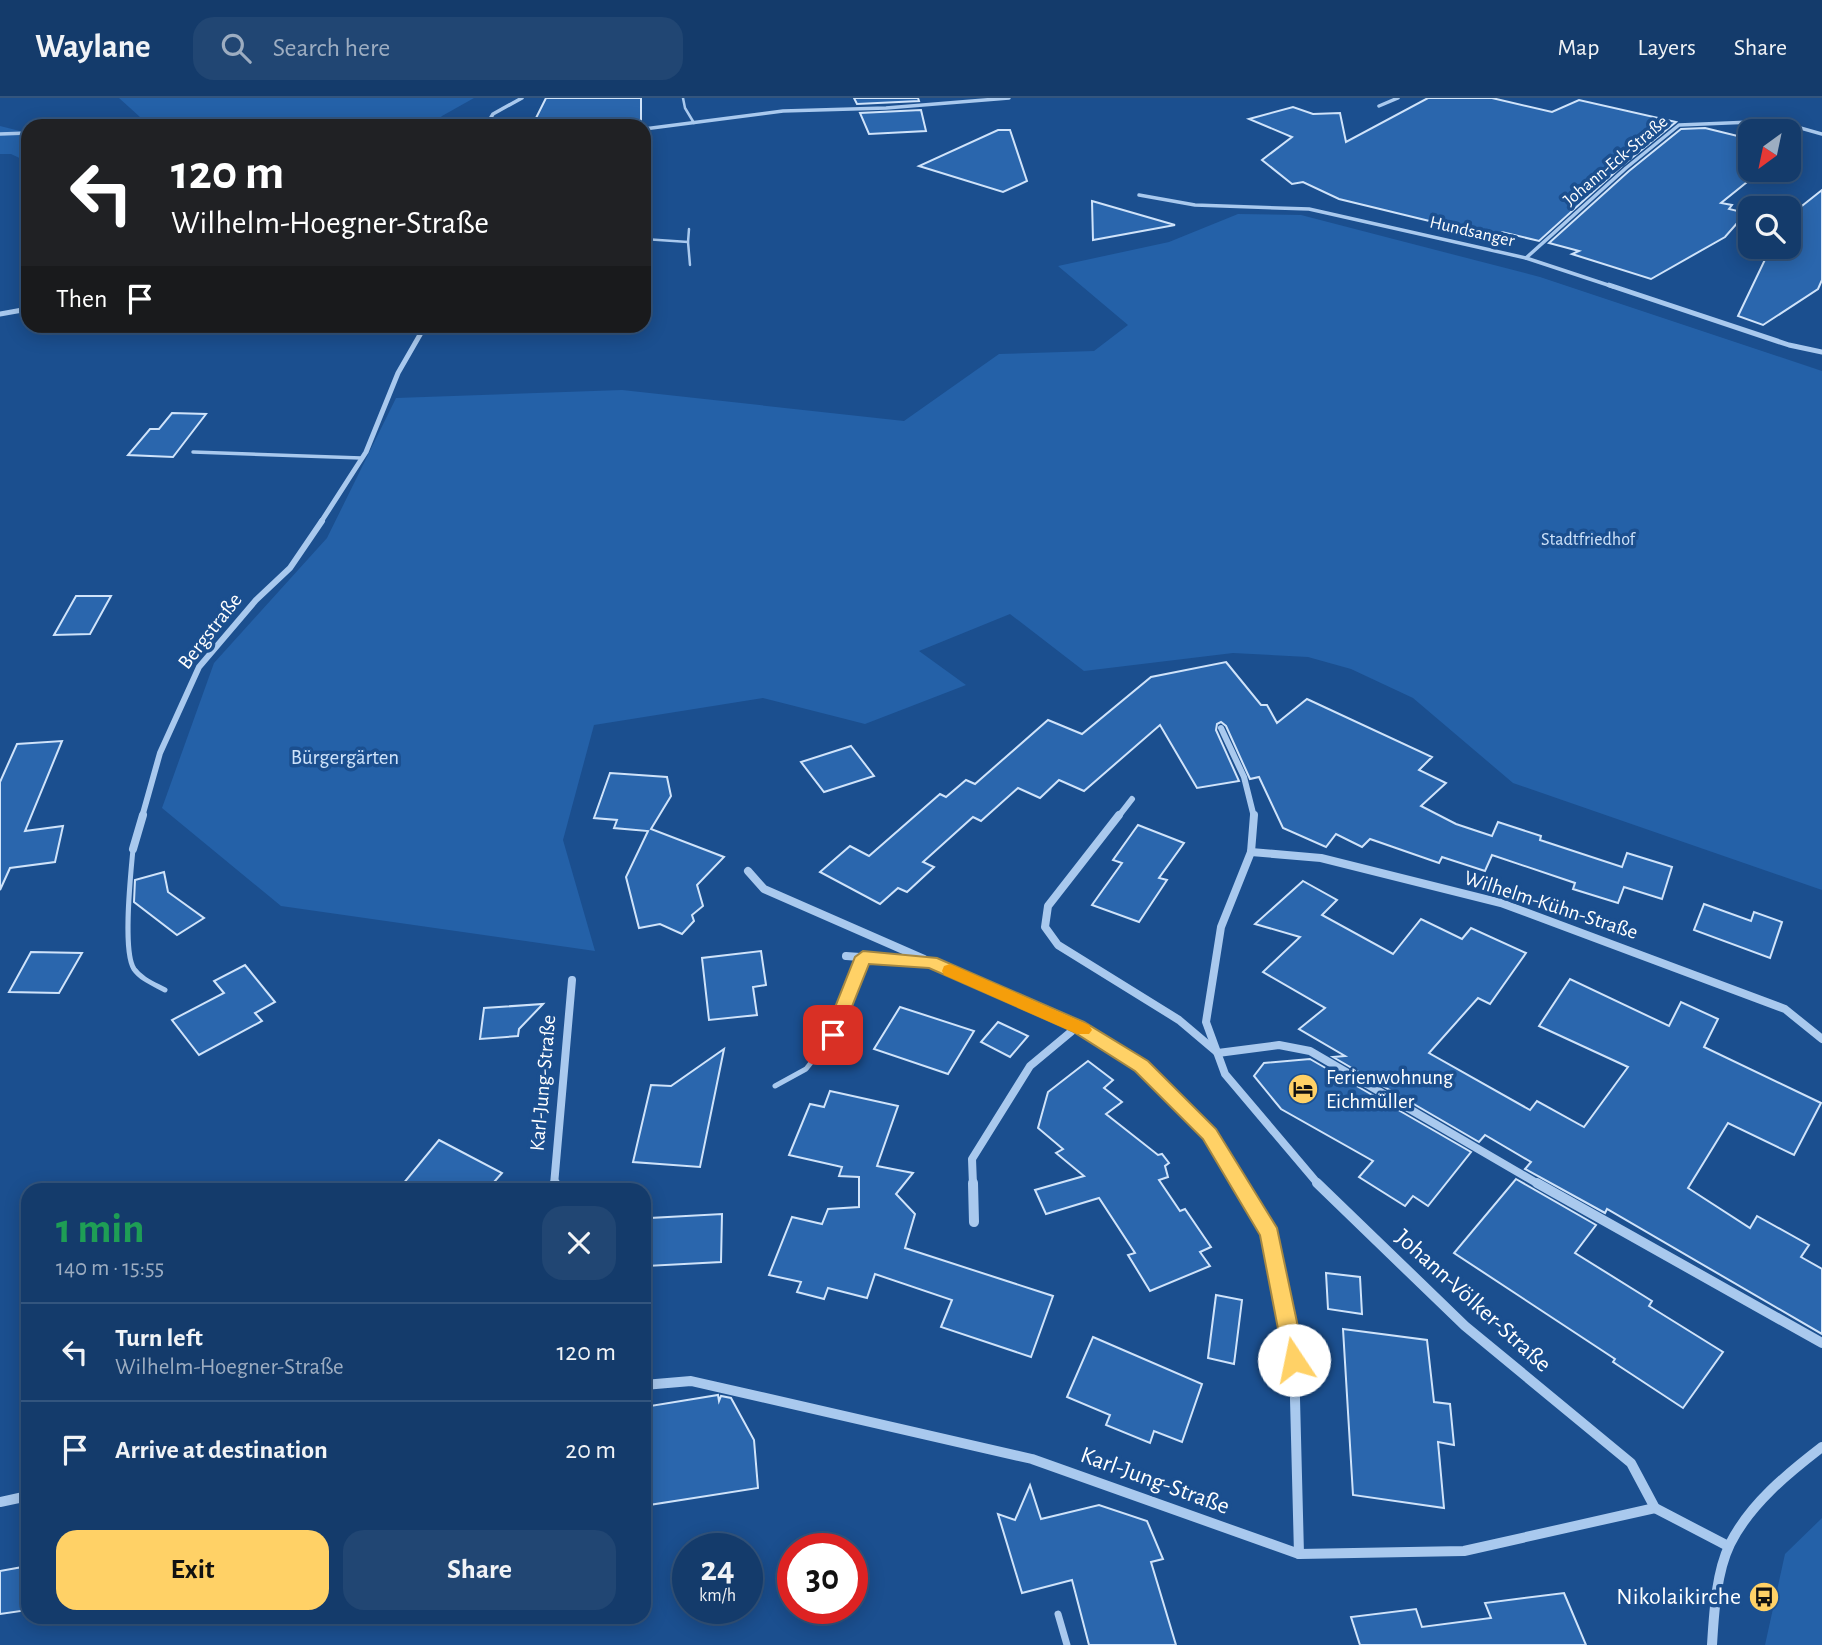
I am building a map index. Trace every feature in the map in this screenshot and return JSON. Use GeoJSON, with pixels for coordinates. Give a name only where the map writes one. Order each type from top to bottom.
{"type":"FeatureCollection","features":[{"type":"Feature","properties":{"kind":"street"},"geometry":{"type":"LineString","coordinates":[[490,119],[493,114],[522,98]]}},
{"type":"Feature","properties":{"kind":"street"},"geometry":{"type":"LineString","coordinates":[[651,127],[783,111],[886,108],[1009,98]]}},
{"type":"Feature","properties":{"kind":"street"},"geometry":{"type":"LineString","coordinates":[[1379,106],[1398,98]]}},
{"type":"Feature","properties":{"kind":"street","name":"Johann-Eck-Straße"},"geometry":{"type":"LineString","coordinates":[[1526,258],[1626,168],[1679,125],[1776,121],[1822,134]]}},
{"type":"Feature","properties":{"kind":"street"},"geometry":{"type":"LineString","coordinates":[[0,134],[21,133]]}},
{"type":"Feature","properties":{"kind":"street","name":"Hundsanger"},"geometry":{"type":"LineString","coordinates":[[1139,195],[1195,205],[1309,209],[1526,258],[1822,357]]}},
{"type":"Feature","properties":{"kind":"street"},"geometry":{"type":"LineString","coordinates":[[0,314],[21,310]]}},
{"type":"Feature","properties":{"kind":"street","name":"Bergstraße"},"geometry":{"type":"LineString","coordinates":[[133,849],[160,753],[199,667],[256,600],[290,568],[361,458],[398,373],[421,333]]}},
{"type":"Feature","properties":{"kind":"street","name":"Hundsanger"},"geometry":{"type":"LineString","coordinates":[[1788,345],[1822,352]]}},
{"type":"Feature","properties":{"kind":"street","name":"Johann-Völker-Straße"},"geometry":{"type":"LineString","coordinates":[[1221,729],[1244,777],[1254,817],[1251,852],[1221,927],[1206,1023],[1225,1074],[1322,1189],[1465,1326],[1631,1463],[1654,1508]]}},
{"type":"Feature","properties":{"kind":"street","name":"Johann-Völker-Straße"},"geometry":{"type":"LineString","coordinates":[[1132,799],[1048,906],[1045,927],[1058,945],[1179,1020],[1217,1053]]}},
{"type":"Feature","properties":{"kind":"street","name":"Wilhelm-Kühn-Straße"},"geometry":{"type":"LineString","coordinates":[[1251,852],[1321,858],[1501,903],[1785,1009],[1822,1039]]}},
{"type":"Feature","properties":{"kind":"street"},"geometry":{"type":"LineString","coordinates":[[748,871],[764,889],[1078,1026],[1142,1066],[1210,1134],[1270,1233],[1294,1360],[1299,1554]]}},
{"type":"Feature","properties":{"kind":"street"},"geometry":{"type":"LineString","coordinates":[[846,956],[931,962]]}},
{"type":"Feature","properties":{"kind":"street","name":"Karl-Jung-Straße"},"geometry":{"type":"LineString","coordinates":[[555,1183],[572,980]]}},
{"type":"Feature","properties":{"kind":"street"},"geometry":{"type":"LineString","coordinates":[[974,1222],[972,1159],[1030,1066],[1078,1026]]}},
{"type":"Feature","properties":{"kind":"street"},"geometry":{"type":"LineString","coordinates":[[1217,1053],[1279,1045],[1310,1051],[1490,1157],[1822,1343]]}},
{"type":"Feature","properties":{"kind":"street","name":"Karl-Jung-Straße"},"geometry":{"type":"LineString","coordinates":[[651,1384],[691,1381],[1031,1459],[1299,1554],[1464,1551],[1654,1508]]}},
{"type":"Feature","properties":{"kind":"street"},"geometry":{"type":"LineString","coordinates":[[1712,1645],[1728,1546],[1769,1488],[1822,1447]]}},
{"type":"Feature","properties":{"kind":"street"},"geometry":{"type":"LineString","coordinates":[[0,1502],[21,1498]]}},
{"type":"Feature","properties":{"kind":"street"},"geometry":{"type":"LineString","coordinates":[[1654,1508],[1728,1546]]}},
{"type":"Feature","properties":{"kind":"lane"},"geometry":{"type":"LineString","coordinates":[[683,98],[685,108],[694,123]]}},
{"type":"Feature","properties":{"kind":"lane"},"geometry":{"type":"LineString","coordinates":[[689,229],[690,265]]}},
{"type":"Feature","properties":{"kind":"lane"},"geometry":{"type":"LineString","coordinates":[[651,239],[688,242]]}},
{"type":"Feature","properties":{"kind":"lane"},"geometry":{"type":"LineString","coordinates":[[193,452],[361,458]]}},
{"type":"Feature","properties":{"kind":"lane"},"geometry":{"type":"LineString","coordinates":[[133,849],[128,925],[132,967],[144,979],[165,990]]}},
{"type":"Feature","properties":{"kind":"lane"},"geometry":{"type":"LineString","coordinates":[[775,1086],[806,1069],[833,1035],[863,957]]}},
{"type":"Feature","properties":{"kind":"lane"},"geometry":{"type":"LineString","coordinates":[[1058,1614],[1067,1645]]}},
{"type":"Feature","properties":{"kind":"green space"},"geometry":{"type":"Polygon","coordinates":[[[119,98],[474,98],[439,119],[140,117],[119,98]]]}},
{"type":"Feature","properties":{"kind":"green space"},"geometry":{"type":"Polygon","coordinates":[[[0,126],[21,131],[21,159],[11,154],[0,154],[0,126]]]}},
{"type":"Feature","properties":{"kind":"green space"},"geometry":{"type":"Polygon","coordinates":[[[1238,214],[1301,215],[1540,277],[1822,371],[1822,890],[1513,783],[1413,698],[1351,669],[1308,657],[1233,653],[1084,671],[1010,614],[919,651],[966,685],[865,724],[763,698],[594,725],[563,840],[595,951],[281,906],[162,808],[214,663],[327,538],[396,398],[622,390],[904,421],[999,354],[1094,351],[1128,325],[1058,266],[1169,242],[1238,214]]]}},
{"type":"Feature","properties":{"kind":"green space"},"geometry":{"type":"Polygon","coordinates":[[[1822,1518],[1822,1645],[1765,1645],[1785,1554],[1822,1518]]]}},
{"type":"Feature","properties":{"kind":"building"},"geometry":{"type":"Polygon","coordinates":[[[546,98],[641,98],[641,119],[536,119],[546,98]]]}},
{"type":"Feature","properties":{"kind":"building"},"geometry":{"type":"Polygon","coordinates":[[[854,98],[918,98],[919,101],[857,104],[854,98]]]}},
{"type":"Feature","properties":{"kind":"building"},"geometry":{"type":"Polygon","coordinates":[[[1428,98],[1492,98],[1552,112],[1579,100],[1676,122],[1623,165],[1539,241],[1502,232],[1498,236],[1487,235],[1339,199],[1303,182],[1292,184],[1262,160],[1292,137],[1249,119],[1293,107],[1313,114],[1340,113],[1346,142],[1428,98]]]}},
{"type":"Feature","properties":{"kind":"building"},"geometry":{"type":"Polygon","coordinates":[[[921,110],[926,131],[869,134],[860,113],[921,110]]]}},
{"type":"Feature","properties":{"kind":"building"},"geometry":{"type":"Polygon","coordinates":[[[1705,128],[1738,136],[1738,182],[1747,182],[1721,203],[1732,205],[1729,209],[1738,211],[1738,222],[1725,237],[1651,279],[1572,254],[1579,251],[1549,243],[1629,171],[1681,129],[1705,128]]]}},
{"type":"Feature","properties":{"kind":"building"},"geometry":{"type":"Polygon","coordinates":[[[998,130],[1010,130],[1027,181],[1003,192],[919,166],[998,130]]]}},
{"type":"Feature","properties":{"kind":"building"},"geometry":{"type":"Polygon","coordinates":[[[1822,190],[1822,280],[1818,289],[1763,325],[1738,316],[1765,259],[1801,259],[1801,207],[1822,190]]]}},
{"type":"Feature","properties":{"kind":"building"},"geometry":{"type":"Polygon","coordinates":[[[1092,201],[1175,225],[1093,240],[1092,201]]]}},
{"type":"Feature","properties":{"kind":"building"},"geometry":{"type":"Polygon","coordinates":[[[172,413],[206,414],[173,457],[128,455],[150,429],[159,429],[172,413]]]}},
{"type":"Feature","properties":{"kind":"building"},"geometry":{"type":"Polygon","coordinates":[[[76,596],[111,596],[90,634],[54,635],[76,596]]]}},
{"type":"Feature","properties":{"kind":"building"},"geometry":{"type":"Polygon","coordinates":[[[1226,662],[1261,705],[1267,705],[1277,723],[1307,699],[1432,757],[1419,770],[1446,783],[1421,806],[1456,824],[1492,836],[1498,822],[1541,836],[1540,840],[1622,867],[1627,853],[1672,867],[1662,899],[1624,887],[1618,903],[1573,889],[1575,883],[1492,855],[1485,871],[1442,857],[1439,863],[1370,839],[1362,847],[1336,834],[1326,847],[1283,828],[1259,777],[1250,779],[1226,726],[1221,722],[1217,724],[1216,730],[1239,781],[1197,788],[1160,725],[1084,791],[1059,780],[1040,798],[1018,788],[981,821],[973,817],[923,862],[934,867],[907,892],[898,888],[880,904],[820,872],[850,846],[869,856],[940,794],[946,797],[966,780],[975,784],[1048,720],[1082,734],[1151,677],[1226,662]]]}},
{"type":"Feature","properties":{"kind":"building"},"geometry":{"type":"Polygon","coordinates":[[[62,741],[25,831],[63,826],[55,862],[10,868],[0,890],[0,782],[17,744],[62,741]]]}},
{"type":"Feature","properties":{"kind":"building"},"geometry":{"type":"Polygon","coordinates":[[[851,746],[874,776],[824,792],[801,762],[851,746]]]}},
{"type":"Feature","properties":{"kind":"building"},"geometry":{"type":"Polygon","coordinates":[[[610,773],[667,777],[671,796],[651,829],[724,857],[697,885],[703,906],[692,915],[694,921],[682,934],[660,924],[639,928],[626,877],[648,831],[614,828],[617,820],[594,818],[610,773]]]}},
{"type":"Feature","properties":{"kind":"building"},"geometry":{"type":"Polygon","coordinates":[[[1138,825],[1184,843],[1159,878],[1167,880],[1139,922],[1092,905],[1122,863],[1113,860],[1138,825]]]}},
{"type":"Feature","properties":{"kind":"building"},"geometry":{"type":"Polygon","coordinates":[[[164,872],[168,892],[204,918],[177,935],[134,902],[135,880],[164,872]]]}},
{"type":"Feature","properties":{"kind":"building"},"geometry":{"type":"Polygon","coordinates":[[[1303,881],[1337,900],[1322,915],[1393,954],[1421,919],[1462,939],[1471,928],[1526,953],[1490,1004],[1478,998],[1429,1053],[1530,1110],[1537,1101],[1584,1127],[1628,1067],[1539,1026],[1570,979],[1669,1026],[1681,1002],[1718,1019],[1704,1047],[1821,1103],[1794,1155],[1728,1123],[1688,1188],[1750,1228],[1757,1216],[1809,1245],[1801,1257],[1822,1269],[1822,1334],[1607,1209],[1605,1213],[1525,1169],[1531,1162],[1485,1135],[1479,1142],[1333,1057],[1345,1056],[1299,1029],[1325,1008],[1263,972],[1300,937],[1255,924],[1303,881]]]}},
{"type":"Feature","properties":{"kind":"building"},"geometry":{"type":"Polygon","coordinates":[[[1704,904],[1751,921],[1754,912],[1782,922],[1770,958],[1694,930],[1704,904]]]}},
{"type":"Feature","properties":{"kind":"building"},"geometry":{"type":"Polygon","coordinates":[[[761,951],[766,985],[753,987],[757,1015],[709,1020],[702,958],[761,951]]]}},
{"type":"Feature","properties":{"kind":"building"},"geometry":{"type":"Polygon","coordinates":[[[31,952],[82,953],[59,993],[9,992],[31,952]]]}},
{"type":"Feature","properties":{"kind":"building"},"geometry":{"type":"Polygon","coordinates":[[[245,965],[275,1002],[255,1013],[262,1021],[199,1055],[172,1020],[224,993],[214,981],[245,965]]]}},
{"type":"Feature","properties":{"kind":"building"},"geometry":{"type":"Polygon","coordinates":[[[543,1004],[519,1029],[518,1036],[480,1039],[484,1008],[543,1004]]]}},
{"type":"Feature","properties":{"kind":"building"},"geometry":{"type":"Polygon","coordinates":[[[900,1007],[974,1031],[948,1074],[874,1049],[900,1007]]]}},
{"type":"Feature","properties":{"kind":"building"},"geometry":{"type":"Polygon","coordinates":[[[998,1022],[1028,1036],[1010,1057],[981,1042],[998,1022]]]}},
{"type":"Feature","properties":{"kind":"building"},"geometry":{"type":"Polygon","coordinates":[[[724,1049],[700,1167],[633,1162],[651,1085],[671,1086],[724,1049]]]}},
{"type":"Feature","properties":{"kind":"building"},"geometry":{"type":"Polygon","coordinates":[[[1310,1059],[1471,1152],[1428,1206],[1413,1196],[1405,1206],[1359,1177],[1373,1161],[1281,1109],[1254,1076],[1264,1063],[1310,1059]]]}},
{"type":"Feature","properties":{"kind":"building"},"geometry":{"type":"Polygon","coordinates":[[[1088,1061],[1113,1080],[1104,1088],[1122,1102],[1106,1114],[1158,1155],[1162,1154],[1169,1163],[1165,1166],[1168,1177],[1159,1180],[1180,1211],[1185,1209],[1211,1247],[1200,1252],[1210,1266],[1150,1291],[1128,1255],[1135,1253],[1099,1198],[1046,1214],[1035,1190],[1084,1176],[1056,1153],[1063,1149],[1038,1128],[1048,1092],[1088,1061]]]}},
{"type":"Feature","properties":{"kind":"building"},"geometry":{"type":"Polygon","coordinates":[[[830,1091],[898,1106],[877,1166],[913,1173],[896,1194],[915,1214],[905,1248],[1053,1296],[1031,1357],[941,1327],[952,1300],[875,1274],[867,1298],[828,1288],[824,1299],[797,1292],[801,1282],[769,1275],[792,1217],[822,1224],[828,1209],[859,1207],[859,1177],[839,1176],[842,1167],[789,1155],[810,1104],[824,1107],[830,1091]]]}},
{"type":"Feature","properties":{"kind":"building"},"geometry":{"type":"Polygon","coordinates":[[[439,1140],[502,1173],[493,1183],[404,1183],[439,1140]]]}},
{"type":"Feature","properties":{"kind":"building"},"geometry":{"type":"Polygon","coordinates":[[[1516,1179],[1596,1225],[1575,1253],[1652,1301],[1649,1306],[1723,1352],[1683,1408],[1613,1362],[1615,1359],[1454,1253],[1516,1179]]]}},
{"type":"Feature","properties":{"kind":"building"},"geometry":{"type":"Polygon","coordinates":[[[722,1214],[721,1262],[651,1266],[651,1218],[722,1214]]]}},
{"type":"Feature","properties":{"kind":"building"},"geometry":{"type":"Polygon","coordinates":[[[1326,1273],[1360,1277],[1362,1314],[1328,1309],[1326,1273]]]}},
{"type":"Feature","properties":{"kind":"building"},"geometry":{"type":"Polygon","coordinates":[[[1216,1295],[1242,1300],[1234,1364],[1208,1358],[1216,1295]]]}},
{"type":"Feature","properties":{"kind":"building"},"geometry":{"type":"Polygon","coordinates":[[[1343,1329],[1427,1340],[1434,1402],[1450,1404],[1454,1445],[1438,1442],[1444,1508],[1353,1495],[1343,1329]]]}},
{"type":"Feature","properties":{"kind":"building"},"geometry":{"type":"Polygon","coordinates":[[[1093,1337],[1202,1384],[1182,1442],[1154,1431],[1150,1443],[1106,1425],[1110,1415],[1067,1397],[1093,1337]]]}},
{"type":"Feature","properties":{"kind":"building"},"geometry":{"type":"Polygon","coordinates":[[[718,1395],[719,1401],[721,1396],[731,1398],[754,1440],[758,1488],[651,1505],[651,1406],[718,1395]]]}},
{"type":"Feature","properties":{"kind":"building"},"geometry":{"type":"Polygon","coordinates":[[[1030,1485],[1041,1519],[1099,1505],[1147,1521],[1163,1559],[1151,1562],[1176,1645],[1089,1645],[1072,1580],[1022,1593],[998,1514],[1015,1520],[1030,1485]]]}},
{"type":"Feature","properties":{"kind":"building"},"geometry":{"type":"Polygon","coordinates":[[[21,1567],[21,1611],[0,1614],[0,1571],[21,1567]]]}},
{"type":"Feature","properties":{"kind":"building"},"geometry":{"type":"Polygon","coordinates":[[[1564,1593],[1586,1645],[1360,1645],[1351,1617],[1416,1609],[1422,1627],[1491,1618],[1485,1603],[1564,1593]]]}},
{"type":"Feature","properties":{"kind":"slow traffic"},"geometry":{"type":"LineString","coordinates":[[950,971],[1083,1030]]}},
{"type":"Feature","properties":{"kind":"place","name":"Ferienwohnung Eichmüller"},"geometry":{"type":"Point","coordinates":[1303,1089]}},
{"type":"Feature","properties":{"kind":"place","name":"Nikolaikirche"},"geometry":{"type":"Point","coordinates":[1764,1597]}},
{"type":"Feature","properties":{"kind":"route"},"geometry":{"type":"LineString","coordinates":[[833,1035],[863,957],[931,962],[1078,1026],[1142,1066],[1210,1134],[1270,1233],[1294,1360]]}},
{"type":"Feature","properties":{"kind":"park label","name":"Stadtfriedhof"},"geometry":{"type":"Point","coordinates":[1588,540]}},
{"type":"Feature","properties":{"kind":"park label","name":"Bürgergärten"},"geometry":{"type":"Point","coordinates":[345,757]}}]}
